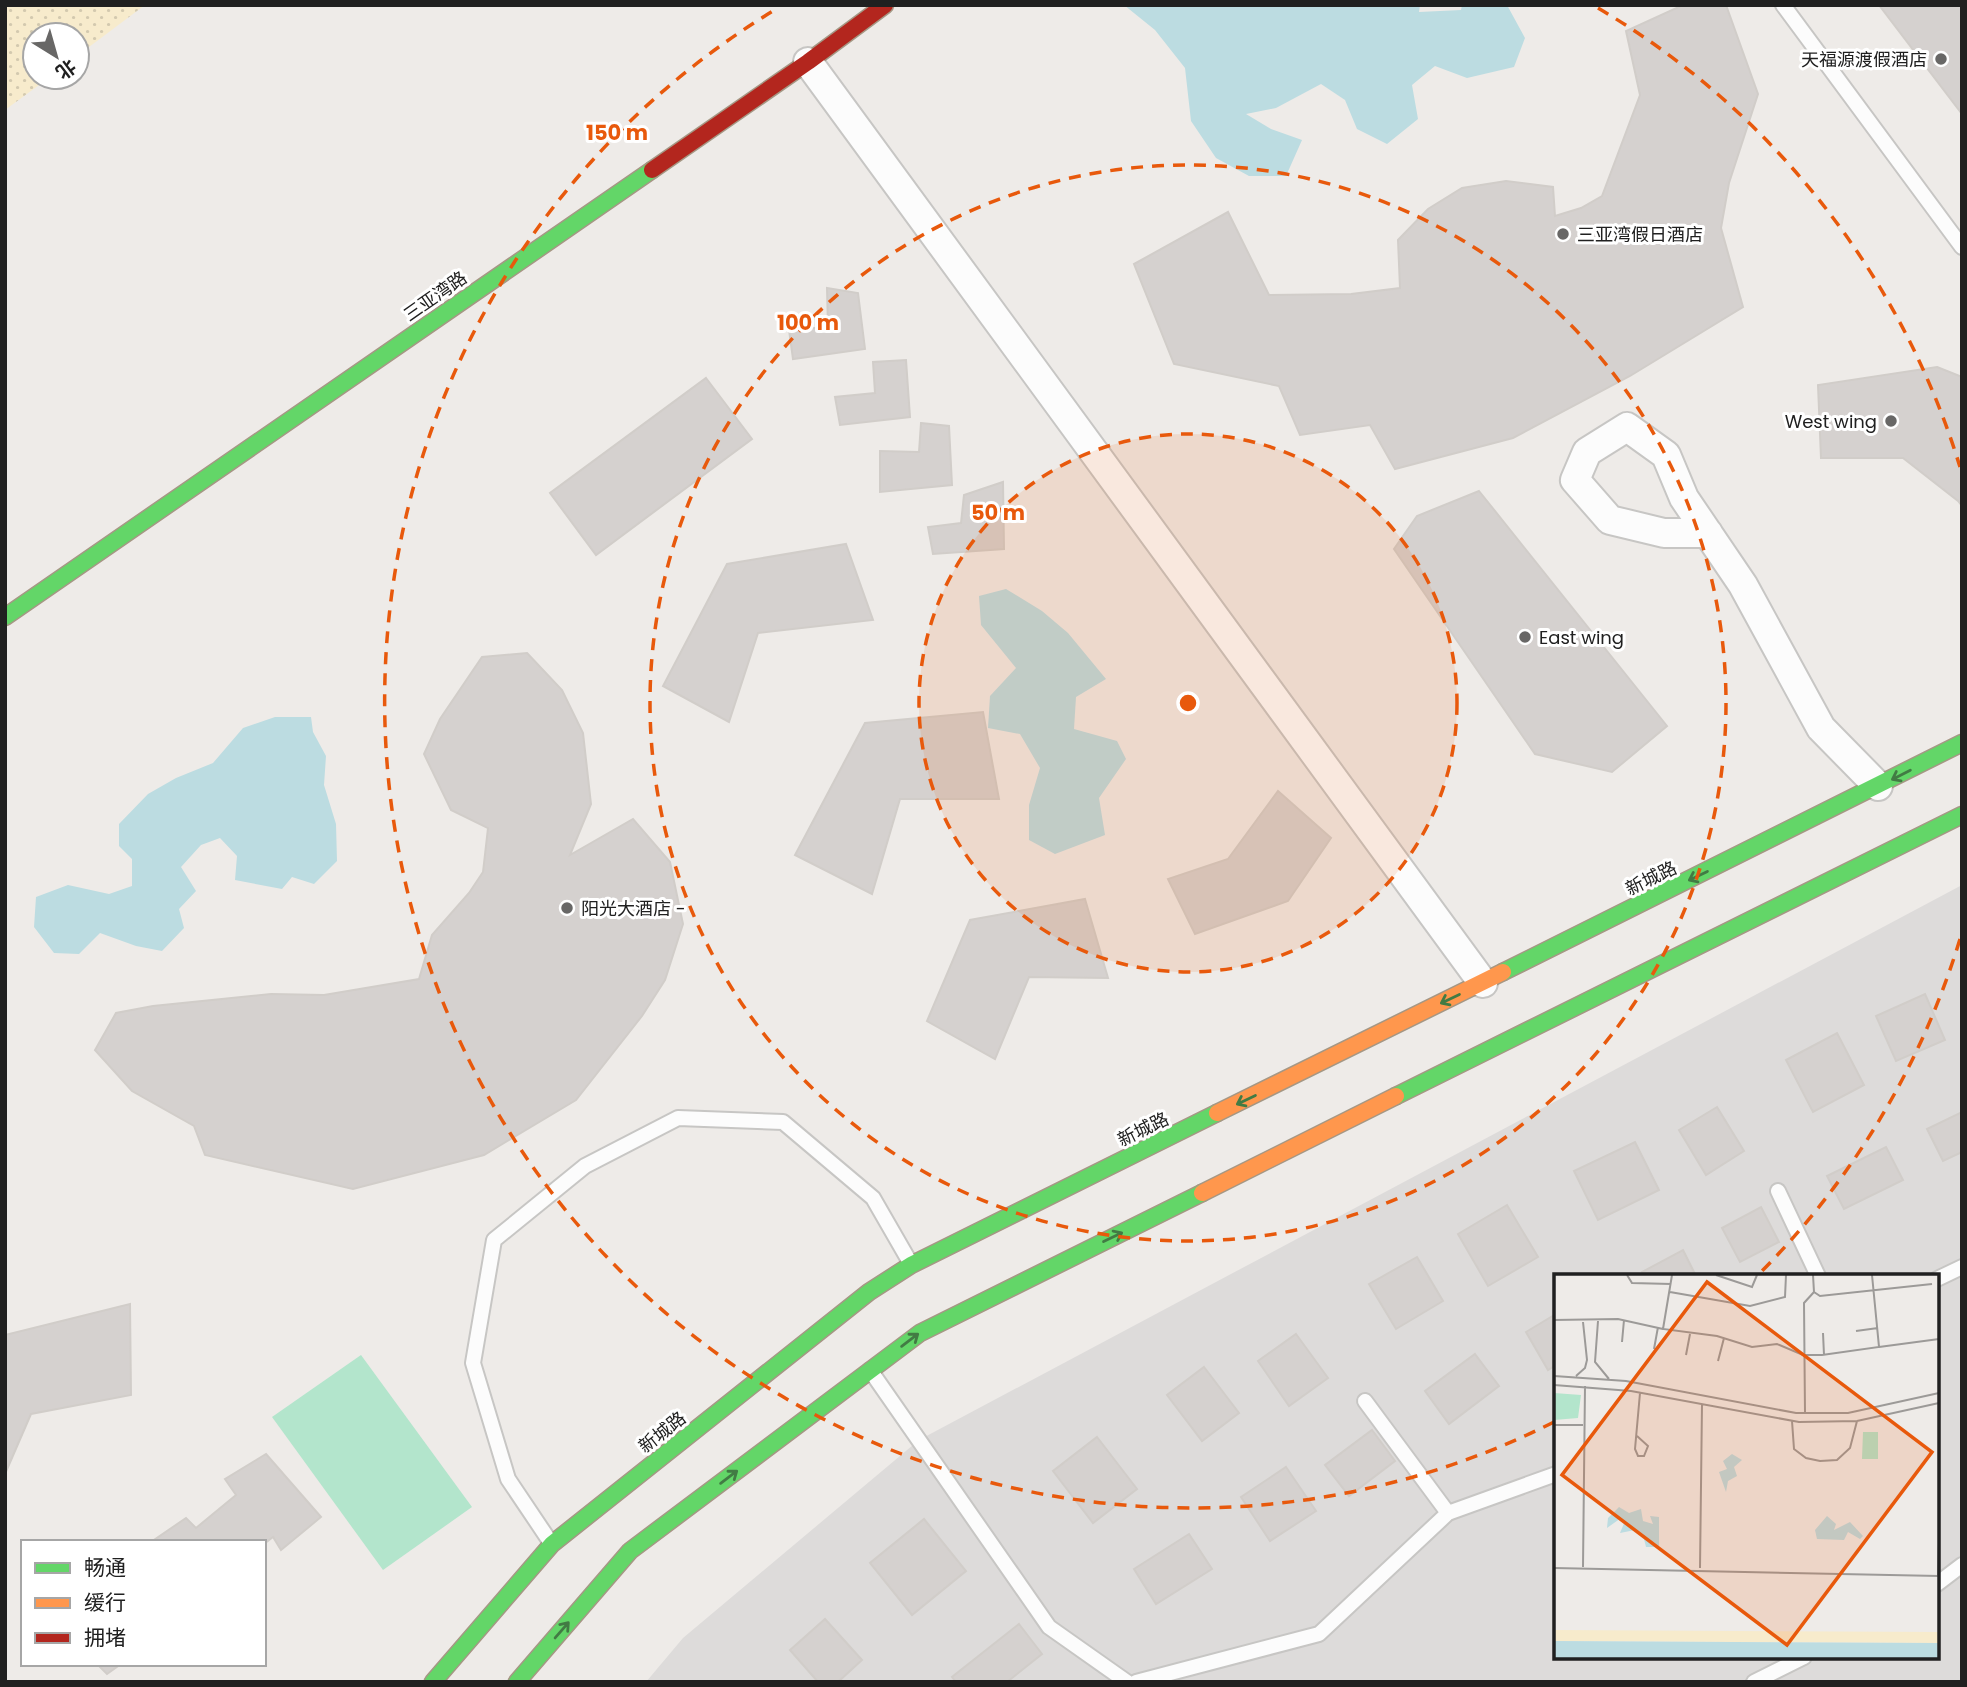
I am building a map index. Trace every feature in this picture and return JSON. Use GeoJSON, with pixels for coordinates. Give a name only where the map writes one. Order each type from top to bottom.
{"type":"FeatureCollection","features":[{"type":"Feature","properties":{"kind":"main road","name":"三亚湾路"},"geometry":{"type":"LineString","coordinates":[[5,617],[808,62],[885,5]]}},
{"type":"Feature","properties":{"kind":"main road","name":"新城路"},"geometry":{"type":"LineString","coordinates":[[433,1682],[552,1544],[869,1292],[911,1265],[1962,743]]}},
{"type":"Feature","properties":{"kind":"main road"},"geometry":{"type":"LineString","coordinates":[[517,1682],[630,1552],[920,1333],[1962,815]]}},
{"type":"Feature","properties":{"kind":"street"},"geometry":{"type":"LineString","coordinates":[[808,62],[1483,983]]}},
{"type":"Feature","properties":{"kind":"street"},"geometry":{"type":"LineString","coordinates":[[1708,533],[1664,533],[1610,520],[1575,480],[1587,452],[1627,427],[1666,455],[1684,498],[1708,533],[1743,585],[1821,729],[1878,786]]}},
{"type":"Feature","properties":{"kind":"lane"},"geometry":{"type":"LineString","coordinates":[[1783,5],[1962,247]]}},
{"type":"Feature","properties":{"kind":"lane"},"geometry":{"type":"LineString","coordinates":[[552,1544],[508,1479],[473,1363],[494,1240],[585,1166],[678,1118],[783,1122],[873,1198],[911,1265]]}},
{"type":"Feature","properties":{"kind":"lane"},"geometry":{"type":"LineString","coordinates":[[1779,1191],[1817,1274]]}},
{"type":"Feature","properties":{"kind":"lane"},"geometry":{"type":"LineString","coordinates":[[1939,1278],[1962,1266]]}},
{"type":"Feature","properties":{"kind":"lane"},"geometry":{"type":"LineString","coordinates":[[870,1370],[1049,1627],[1127,1682]]}},
{"type":"Feature","properties":{"kind":"lane"},"geometry":{"type":"LineString","coordinates":[[1365,1401],[1448,1513]]}},
{"type":"Feature","properties":{"kind":"lane"},"geometry":{"type":"LineString","coordinates":[[1136,1682],[1319,1634],[1448,1513],[1554,1475]]}},
{"type":"Feature","properties":{"kind":"lane"},"geometry":{"type":"LineString","coordinates":[[1939,1582],[1962,1565]]}},
{"type":"Feature","properties":{"kind":"lane"},"geometry":{"type":"LineString","coordinates":[[1754,1682],[1800,1659]]}},
{"type":"Feature","properties":{"kind":"shaded area"},"geometry":{"type":"Polygon","coordinates":[[[1962,885],[1962,1682],[646,1682],[683,1638],[919,1440],[1962,885]]]}},
{"type":"Feature","properties":{"kind":"sand"},"geometry":{"type":"Polygon","coordinates":[[[5,5],[145,5],[91,46],[91,21],[21,21],[21,91],[31,91],[5,110],[5,5]]]}},
{"type":"Feature","properties":{"kind":"green space"},"geometry":{"type":"Polygon","coordinates":[[[361,1355],[472,1507],[383,1570],[272,1417],[361,1355]]]}},
{"type":"Feature","properties":{"kind":"water"},"geometry":{"type":"Polygon","coordinates":[[[1124,5],[1420,5],[1419,12],[1461,10],[1462,5],[1507,5],[1525,38],[1514,67],[1467,78],[1435,66],[1412,85],[1418,119],[1387,144],[1357,129],[1345,100],[1321,84],[1276,108],[1246,114],[1271,129],[1302,140],[1286,176],[1249,176],[1216,158],[1191,121],[1185,68],[1155,30],[1124,5]]]}},
{"type":"Feature","properties":{"kind":"water"},"geometry":{"type":"Polygon","coordinates":[[[1006,589],[1042,611],[1068,633],[1106,679],[1076,697],[1074,729],[1117,741],[1126,759],[1099,798],[1105,835],[1055,854],[1029,840],[1029,805],[1040,768],[1020,734],[988,728],[990,696],[1016,668],[981,625],[979,596],[1006,589]]]}},
{"type":"Feature","properties":{"kind":"water"},"geometry":{"type":"Polygon","coordinates":[[[275,717],[311,717],[313,732],[326,756],[324,785],[336,824],[337,861],[314,884],[292,877],[282,889],[235,880],[237,856],[220,838],[201,845],[181,867],[196,891],[179,909],[184,928],[162,951],[136,946],[100,933],[79,954],[54,953],[34,927],[36,897],[68,885],[109,894],[132,886],[132,859],[119,846],[119,824],[148,794],[176,778],[213,763],[243,728],[275,717]]]}},
{"type":"Feature","properties":{"kind":"building","name":"三亚湾假日酒店"},"geometry":{"type":"Polygon","coordinates":[[[1683,5],[1726,5],[1758,94],[1729,183],[1721,228],[1743,307],[1630,376],[1513,438],[1395,469],[1370,425],[1300,435],[1279,386],[1174,364],[1134,264],[1228,212],[1269,295],[1351,294],[1400,288],[1398,240],[1428,209],[1462,188],[1506,181],[1553,187],[1555,216],[1581,208],[1602,196],[1640,95],[1626,31],[1683,5]]]}},
{"type":"Feature","properties":{"kind":"building","name":"天福源渡假酒店"},"geometry":{"type":"Polygon","coordinates":[[[1879,5],[1962,5],[1962,114],[1879,5]]]}},
{"type":"Feature","properties":{"kind":"building"},"geometry":{"type":"Polygon","coordinates":[[[827,288],[858,293],[865,349],[793,359],[789,330],[828,327],[827,288]]]}},
{"type":"Feature","properties":{"kind":"building"},"geometry":{"type":"Polygon","coordinates":[[[906,360],[910,417],[840,425],[835,397],[875,393],[873,362],[906,360]]]}},
{"type":"Feature","properties":{"kind":"building","name":"West wing"},"geometry":{"type":"Polygon","coordinates":[[[1937,367],[1962,377],[1962,506],[1903,458],[1821,458],[1818,385],[1937,367]]]}},
{"type":"Feature","properties":{"kind":"building"},"geometry":{"type":"Polygon","coordinates":[[[706,378],[752,439],[596,555],[550,493],[706,378]]]}},
{"type":"Feature","properties":{"kind":"building"},"geometry":{"type":"Polygon","coordinates":[[[921,423],[949,426],[952,485],[880,492],[880,451],[919,452],[921,423]]]}},
{"type":"Feature","properties":{"kind":"building"},"geometry":{"type":"Polygon","coordinates":[[[1003,482],[1004,549],[933,554],[928,527],[961,523],[964,495],[1003,482]]]}},
{"type":"Feature","properties":{"kind":"building","name":"East wing"},"geometry":{"type":"Polygon","coordinates":[[[1479,491],[1667,726],[1612,772],[1535,754],[1394,549],[1417,516],[1479,491]]]}},
{"type":"Feature","properties":{"kind":"building"},"geometry":{"type":"Polygon","coordinates":[[[846,544],[873,620],[758,633],[729,722],[663,686],[727,564],[846,544]]]}},
{"type":"Feature","properties":{"kind":"building","name":"阳光大酒店 -"},"geometry":{"type":"Polygon","coordinates":[[[527,653],[562,690],[583,733],[591,804],[570,855],[633,819],[670,862],[683,924],[665,980],[642,1016],[576,1100],[484,1155],[353,1189],[205,1155],[194,1126],[132,1091],[95,1050],[116,1013],[153,1006],[271,994],[324,995],[419,979],[432,935],[469,893],[483,872],[488,828],[451,810],[424,754],[440,719],[482,657],[527,653]]]}},
{"type":"Feature","properties":{"kind":"building"},"geometry":{"type":"Polygon","coordinates":[[[983,712],[999,799],[900,799],[872,894],[795,855],[865,723],[983,712]]]}},
{"type":"Feature","properties":{"kind":"building"},"geometry":{"type":"Polygon","coordinates":[[[1278,791],[1331,838],[1288,901],[1195,934],[1168,879],[1228,859],[1278,791]]]}},
{"type":"Feature","properties":{"kind":"building"},"geometry":{"type":"Polygon","coordinates":[[[1085,899],[1108,978],[1029,977],[995,1059],[927,1021],[970,920],[1085,899]]]}},
{"type":"Feature","properties":{"kind":"building"},"geometry":{"type":"Polygon","coordinates":[[[1925,994],[1945,1040],[1896,1061],[1876,1016],[1925,994]]]}},
{"type":"Feature","properties":{"kind":"building"},"geometry":{"type":"Polygon","coordinates":[[[1837,1033],[1864,1085],[1813,1112],[1786,1060],[1837,1033]]]}},
{"type":"Feature","properties":{"kind":"building"},"geometry":{"type":"Polygon","coordinates":[[[1717,1107],[1744,1151],[1706,1175],[1679,1130],[1717,1107]]]}},
{"type":"Feature","properties":{"kind":"building"},"geometry":{"type":"Polygon","coordinates":[[[1962,1112],[1962,1152],[1943,1161],[1927,1129],[1962,1112]]]}},
{"type":"Feature","properties":{"kind":"building"},"geometry":{"type":"Polygon","coordinates":[[[1635,1142],[1659,1190],[1598,1220],[1574,1171],[1635,1142]]]}},
{"type":"Feature","properties":{"kind":"building"},"geometry":{"type":"Polygon","coordinates":[[[1886,1147],[1903,1180],[1844,1209],[1827,1176],[1886,1147]]]}},
{"type":"Feature","properties":{"kind":"building"},"geometry":{"type":"Polygon","coordinates":[[[1507,1205],[1538,1257],[1488,1286],[1458,1234],[1507,1205]]]}},
{"type":"Feature","properties":{"kind":"building"},"geometry":{"type":"Polygon","coordinates":[[[1761,1207],[1779,1242],[1740,1262],[1722,1228],[1761,1207]]]}},
{"type":"Feature","properties":{"kind":"building"},"geometry":{"type":"Polygon","coordinates":[[[1683,1250],[1695,1274],[1642,1274],[1683,1250]]]}},
{"type":"Feature","properties":{"kind":"building"},"geometry":{"type":"Polygon","coordinates":[[[1417,1257],[1443,1301],[1396,1329],[1369,1284],[1417,1257]]]}},
{"type":"Feature","properties":{"kind":"building"},"geometry":{"type":"Polygon","coordinates":[[[130,1304],[131,1395],[31,1414],[5,1474],[5,1335],[130,1304]]]}},
{"type":"Feature","properties":{"kind":"building"},"geometry":{"type":"Polygon","coordinates":[[[1554,1315],[1554,1366],[1548,1370],[1526,1332],[1554,1315]]]}},
{"type":"Feature","properties":{"kind":"building"},"geometry":{"type":"Polygon","coordinates":[[[1296,1334],[1328,1378],[1289,1406],[1258,1361],[1296,1334]]]}},
{"type":"Feature","properties":{"kind":"building"},"geometry":{"type":"Polygon","coordinates":[[[1475,1354],[1499,1386],[1449,1424],[1425,1391],[1475,1354]]]}},
{"type":"Feature","properties":{"kind":"building"},"geometry":{"type":"Polygon","coordinates":[[[1204,1367],[1239,1413],[1202,1441],[1167,1395],[1204,1367]]]}},
{"type":"Feature","properties":{"kind":"building"},"geometry":{"type":"Polygon","coordinates":[[[1372,1430],[1395,1461],[1349,1496],[1325,1465],[1372,1430]]]}},
{"type":"Feature","properties":{"kind":"building"},"geometry":{"type":"Polygon","coordinates":[[[1097,1437],[1137,1489],[1093,1523],[1053,1471],[1097,1437]]]}},
{"type":"Feature","properties":{"kind":"building"},"geometry":{"type":"Polygon","coordinates":[[[266,1454],[321,1517],[281,1550],[273,1537],[266,1542],[266,1540],[154,1540],[186,1518],[196,1528],[236,1495],[225,1479],[266,1454]]]}},
{"type":"Feature","properties":{"kind":"building"},"geometry":{"type":"Polygon","coordinates":[[[1286,1467],[1316,1511],[1270,1541],[1241,1497],[1286,1467]]]}},
{"type":"Feature","properties":{"kind":"building"},"geometry":{"type":"Polygon","coordinates":[[[924,1519],[966,1571],[912,1615],[870,1563],[924,1519]]]}},
{"type":"Feature","properties":{"kind":"building"},"geometry":{"type":"Polygon","coordinates":[[[1189,1534],[1212,1569],[1156,1604],[1134,1569],[1189,1534]]]}},
{"type":"Feature","properties":{"kind":"building"},"geometry":{"type":"Polygon","coordinates":[[[825,1619],[862,1660],[838,1682],[818,1682],[790,1650],[825,1619]]]}},
{"type":"Feature","properties":{"kind":"building"},"geometry":{"type":"Polygon","coordinates":[[[1019,1624],[1042,1654],[1007,1682],[956,1682],[952,1677],[1019,1624]]]}},
{"type":"Feature","properties":{"kind":"building"},"geometry":{"type":"Polygon","coordinates":[[[99,1666],[118,1666],[107,1674],[99,1666]]]}},
{"type":"Feature","properties":{"kind":"traffic: fast"},"geometry":{"type":"LineString","coordinates":[[5,617],[652,170]]}},
{"type":"Feature","properties":{"kind":"traffic: fast"},"geometry":{"type":"LineString","coordinates":[[1503,972],[1962,743]]}},
{"type":"Feature","properties":{"kind":"traffic: fast"},"geometry":{"type":"LineString","coordinates":[[1396,1096],[1962,815]]}},
{"type":"Feature","properties":{"kind":"traffic: fast"},"geometry":{"type":"LineString","coordinates":[[433,1682],[552,1544],[869,1292],[911,1265],[1217,1113]]}},
{"type":"Feature","properties":{"kind":"traffic: fast"},"geometry":{"type":"LineString","coordinates":[[517,1682],[630,1551],[920,1333],[1202,1193]]}},
{"type":"Feature","properties":{"kind":"traffic: slow"},"geometry":{"type":"LineString","coordinates":[[1217,1113],[1503,972]]}},
{"type":"Feature","properties":{"kind":"traffic: slow"},"geometry":{"type":"LineString","coordinates":[[1202,1193],[1396,1096]]}},
{"type":"Feature","properties":{"kind":"traffic: jam"},"geometry":{"type":"LineString","coordinates":[[652,170],[885,5]]}},
{"type":"Feature","properties":{"kind":"place","name":"天福源渡假酒店"},"geometry":{"type":"Point","coordinates":[1941,59]}},
{"type":"Feature","properties":{"kind":"place","name":"三亚湾假日酒店"},"geometry":{"type":"Point","coordinates":[1563,234]}},
{"type":"Feature","properties":{"kind":"place","name":"West wing"},"geometry":{"type":"Point","coordinates":[1891,421]}},
{"type":"Feature","properties":{"kind":"place","name":"East wing"},"geometry":{"type":"Point","coordinates":[1525,637]}},
{"type":"Feature","properties":{"kind":"place","name":"阳光大酒店 -"},"geometry":{"type":"Point","coordinates":[567,908]}}]}
